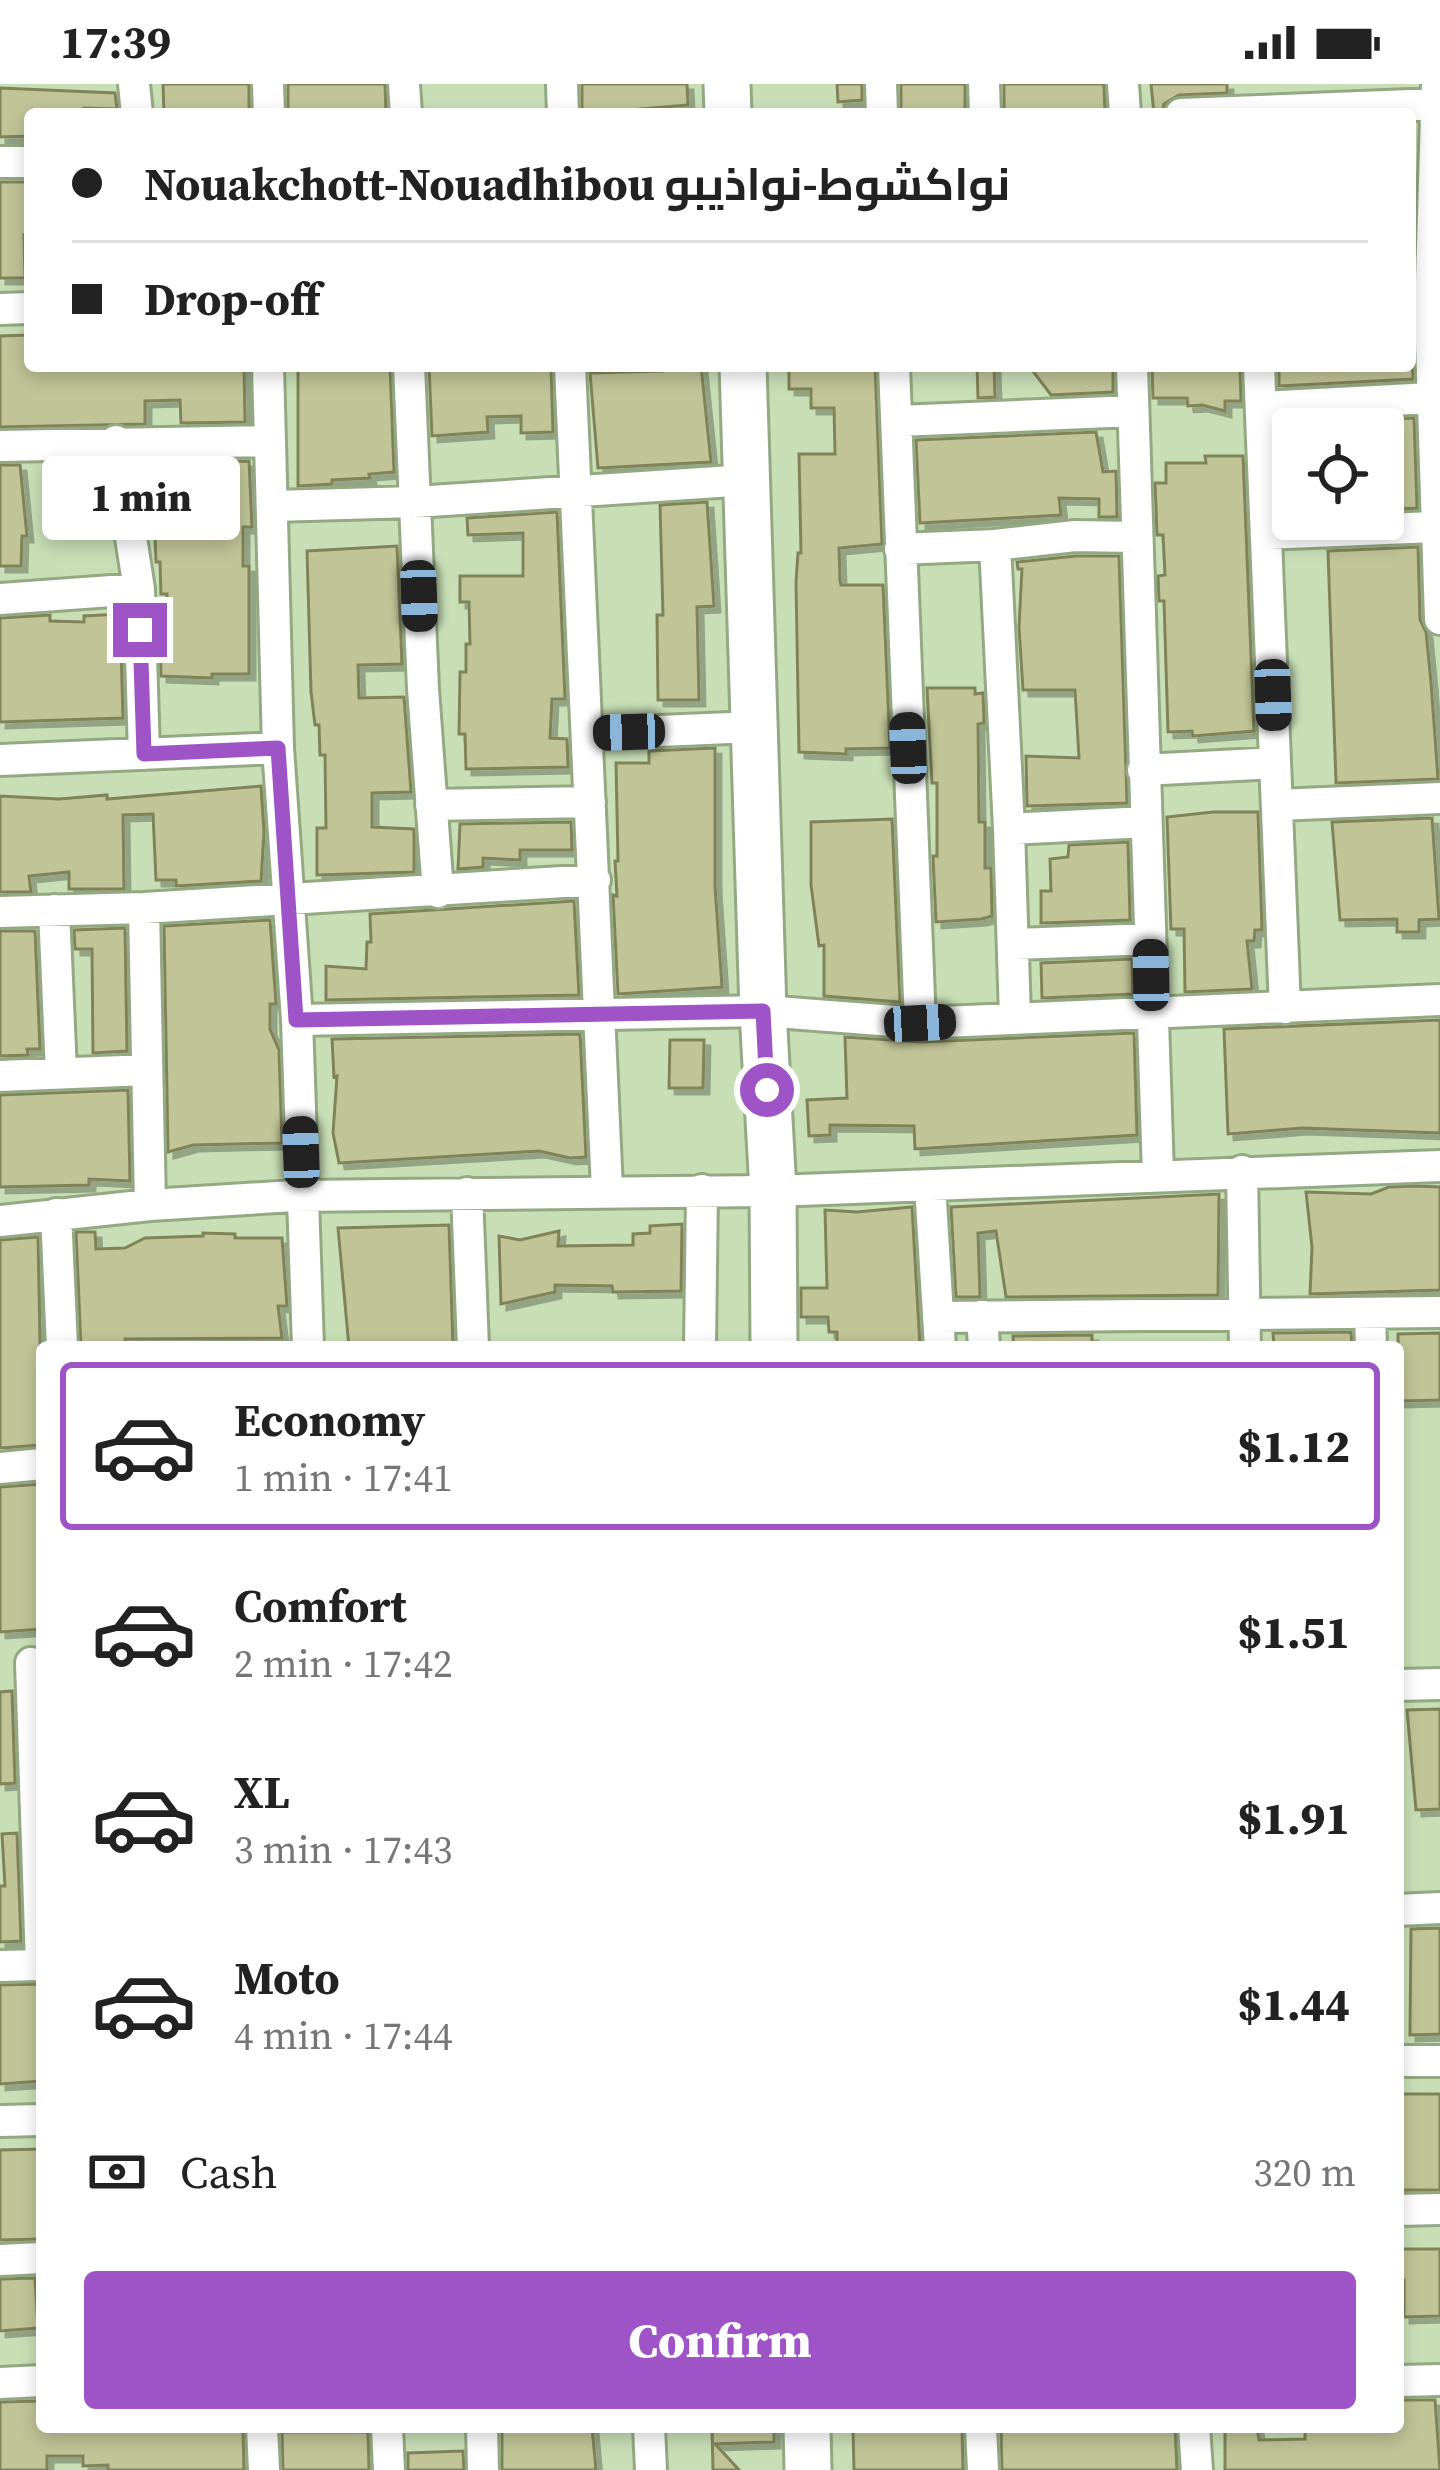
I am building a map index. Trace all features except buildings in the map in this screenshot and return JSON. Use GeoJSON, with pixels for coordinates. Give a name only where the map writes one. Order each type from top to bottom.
{"type":"FeatureCollection","features":[{"type":"Feature","properties":{"kind":"highway"},"geometry":{"type":"LineString","coordinates":[[743,372],[773,1191],[774,1341]]}},
{"type":"Feature","properties":{"kind":"highway"},"geometry":{"type":"LineString","coordinates":[[807,2433],[808,2470]]}},
{"type":"Feature","properties":{"kind":"street"},"geometry":{"type":"LineString","coordinates":[[1212,108],[1271,97],[1437,94],[1437,233],[1420,266],[1435,313],[1440,619]]}},
{"type":"Feature","properties":{"kind":"street"},"geometry":{"type":"LineString","coordinates":[[268,372],[278,748],[296,1020],[308,1341]]}},
{"type":"Feature","properties":{"kind":"street"},"geometry":{"type":"LineString","coordinates":[[410,372],[437,892]]}},
{"type":"Feature","properties":{"kind":"street"},"geometry":{"type":"LineString","coordinates":[[571,372],[607,1190]]}},
{"type":"Feature","properties":{"kind":"street"},"geometry":{"type":"LineString","coordinates":[[894,372],[920,1023]]}},
{"type":"Feature","properties":{"kind":"street"},"geometry":{"type":"LineString","coordinates":[[1132,372],[1158,1175]]}},
{"type":"Feature","properties":{"kind":"street"},"geometry":{"type":"LineString","coordinates":[[1259,372],[1286,1008]]}},
{"type":"Feature","properties":{"kind":"street"},"geometry":{"type":"LineString","coordinates":[[1262,407],[1434,418]]}},
{"type":"Feature","properties":{"kind":"street"},"geometry":{"type":"LineString","coordinates":[[898,422],[1133,411]]}},
{"type":"Feature","properties":{"kind":"street"},"geometry":{"type":"LineString","coordinates":[[116,441],[139,589],[144,754]]}},
{"type":"Feature","properties":{"kind":"street"},"geometry":{"type":"LineString","coordinates":[[0,446],[268,441]]}},
{"type":"Feature","properties":{"kind":"street"},"geometry":{"type":"LineString","coordinates":[[272,506],[415,502],[748,480]]}},
{"type":"Feature","properties":{"kind":"street"},"geometry":{"type":"LineString","coordinates":[[1266,534],[1435,527]]}},
{"type":"Feature","properties":{"kind":"street"},"geometry":{"type":"LineString","coordinates":[[900,549],[1076,536],[1135,537]]}},
{"type":"Feature","properties":{"kind":"street"},"geometry":{"type":"LineString","coordinates":[[994,545],[1015,1018]]}},
{"type":"Feature","properties":{"kind":"street"},"geometry":{"type":"LineString","coordinates":[[0,598],[139,589]]}},
{"type":"Feature","properties":{"kind":"street"},"geometry":{"type":"LineString","coordinates":[[588,734],[754,727]]}},
{"type":"Feature","properties":{"kind":"street"},"geometry":{"type":"LineString","coordinates":[[0,760],[278,748]]}},
{"type":"Feature","properties":{"kind":"street"},"geometry":{"type":"LineString","coordinates":[[1143,770],[1275,763]]}},
{"type":"Feature","properties":{"kind":"street"},"geometry":{"type":"LineString","coordinates":[[1278,805],[1440,798]]}},
{"type":"Feature","properties":{"kind":"street"},"geometry":{"type":"LineString","coordinates":[[431,805],[590,802]]}},
{"type":"Feature","properties":{"kind":"street"},"geometry":{"type":"LineString","coordinates":[[1009,829],[1146,822]]}},
{"type":"Feature","properties":{"kind":"street"},"geometry":{"type":"LineString","coordinates":[[0,912],[144,908],[595,880]]}},
{"type":"Feature","properties":{"kind":"street"},"geometry":{"type":"LineString","coordinates":[[144,908],[150,1205]]}},
{"type":"Feature","properties":{"kind":"street"},"geometry":{"type":"LineString","coordinates":[[55,910],[61,1073]]}},
{"type":"Feature","properties":{"kind":"street"},"geometry":{"type":"LineString","coordinates":[[1014,944],[1150,939]]}},
{"type":"Feature","properties":{"kind":"street"},"geometry":{"type":"LineString","coordinates":[[296,1020],[763,1011],[920,1023],[1440,1000]]}},
{"type":"Feature","properties":{"kind":"street"},"geometry":{"type":"LineString","coordinates":[[0,1076],[147,1070]]}},
{"type":"Feature","properties":{"kind":"street"},"geometry":{"type":"LineString","coordinates":[[0,1221],[302,1196],[773,1191],[1440,1166]]}},
{"type":"Feature","properties":{"kind":"street"},"geometry":{"type":"LineString","coordinates":[[1242,1171],[1245,1341]]}},
{"type":"Feature","properties":{"kind":"street"},"geometry":{"type":"LineString","coordinates":[[930,1185],[940,1332],[983,1331],[1096,1314],[1440,1312]]}},
{"type":"Feature","properties":{"kind":"street"},"geometry":{"type":"LineString","coordinates":[[700,1341],[702,1190]]}},
{"type":"Feature","properties":{"kind":"street"},"geometry":{"type":"LineString","coordinates":[[466,1193],[473,1341]]}},
{"type":"Feature","properties":{"kind":"street"},"geometry":{"type":"LineString","coordinates":[[56,1214],[62,1341]]}},
{"type":"Feature","properties":{"kind":"street"},"geometry":{"type":"LineString","coordinates":[[1370,1312],[1371,1341]]}},
{"type":"Feature","properties":{"kind":"street"},"geometry":{"type":"LineString","coordinates":[[1096,1314],[1096,1341]]}},
{"type":"Feature","properties":{"kind":"street"},"geometry":{"type":"LineString","coordinates":[[0,1468],[36,1465]]}},
{"type":"Feature","properties":{"kind":"street"},"geometry":{"type":"LineString","coordinates":[[24,1664],[36,1774]]}},
{"type":"Feature","properties":{"kind":"street"},"geometry":{"type":"LineString","coordinates":[[1404,1685],[1440,1684]]}},
{"type":"Feature","properties":{"kind":"street"},"geometry":{"type":"LineString","coordinates":[[1404,1910],[1440,1908]]}},
{"type":"Feature","properties":{"kind":"street"},"geometry":{"type":"LineString","coordinates":[[0,1966],[36,1965]]}},
{"type":"Feature","properties":{"kind":"street"},"geometry":{"type":"LineString","coordinates":[[1404,2062],[1440,2061]]}},
{"type":"Feature","properties":{"kind":"street"},"geometry":{"type":"LineString","coordinates":[[0,2121],[36,2120]]}},
{"type":"Feature","properties":{"kind":"street"},"geometry":{"type":"LineString","coordinates":[[1404,2210],[1440,2209]]}},
{"type":"Feature","properties":{"kind":"street"},"geometry":{"type":"LineString","coordinates":[[0,2260],[36,2258]]}},
{"type":"Feature","properties":{"kind":"street"},"geometry":{"type":"LineString","coordinates":[[1404,2381],[1440,2380]]}},
{"type":"Feature","properties":{"kind":"street"},"geometry":{"type":"LineString","coordinates":[[0,2383],[36,2381]]}},
{"type":"Feature","properties":{"kind":"street"},"geometry":{"type":"LineString","coordinates":[[262,2433],[264,2470]]}},
{"type":"Feature","properties":{"kind":"street"},"geometry":{"type":"LineString","coordinates":[[387,2433],[389,2470]]}},
{"type":"Feature","properties":{"kind":"street"},"geometry":{"type":"LineString","coordinates":[[482,2433],[483,2470]]}},
{"type":"Feature","properties":{"kind":"street"},"geometry":{"type":"LineString","coordinates":[[649,2433],[651,2470]]}},
{"type":"Feature","properties":{"kind":"street"},"geometry":{"type":"LineString","coordinates":[[981,2433],[983,2470]]}},
{"type":"Feature","properties":{"kind":"street"},"geometry":{"type":"LineString","coordinates":[[1194,2433],[1197,2470]]}},
{"type":"Feature","properties":{"kind":"route"},"geometry":{"type":"LineString","coordinates":[[140,630],[144,754],[278,748],[296,1020],[763,1011],[767,1090]]}}]}
